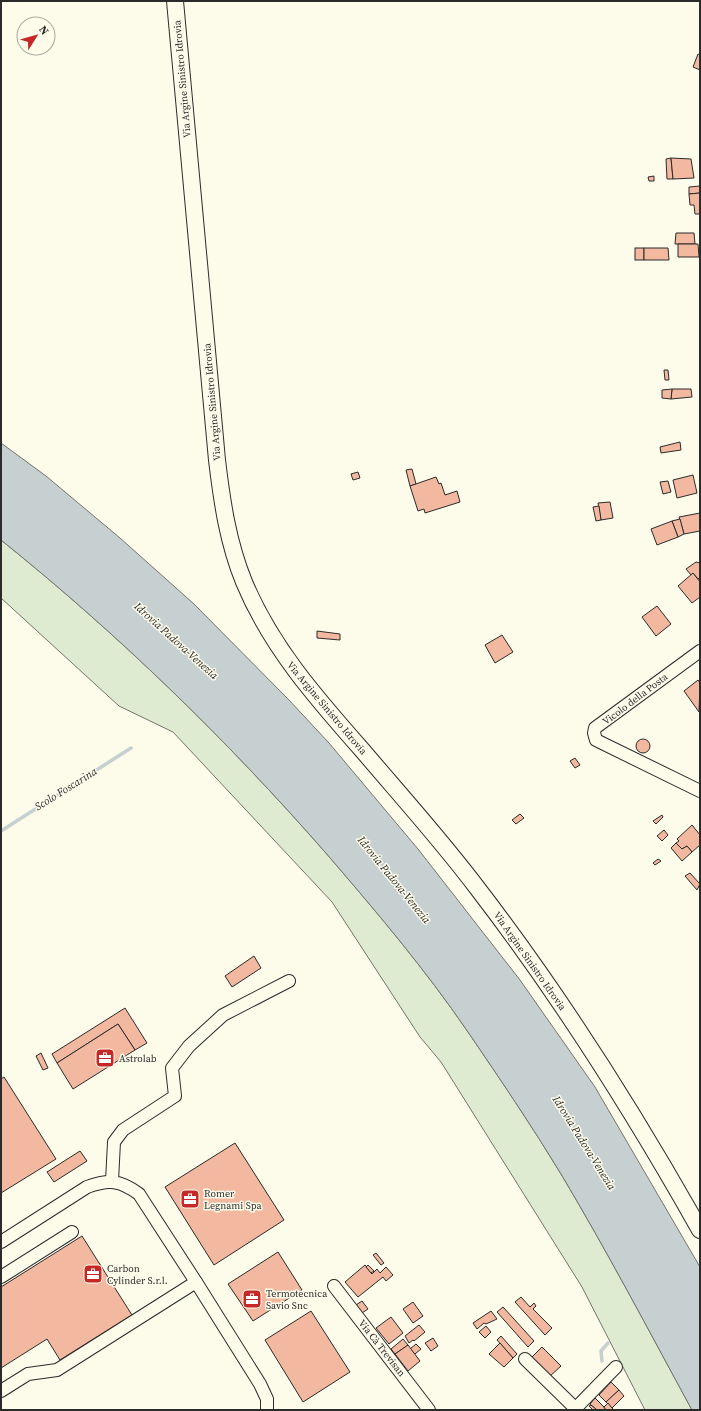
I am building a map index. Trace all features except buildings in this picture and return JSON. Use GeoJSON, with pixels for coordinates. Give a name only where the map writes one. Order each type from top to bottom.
{"type":"FeatureCollection","features":[{"type":"Feature","properties":{"kind":"main road","name":"Via Argine Sinistro Idrovia"},"geometry":{"type":"LineString","coordinates":[[175,1],[217,460],[228,531],[244,582],[267,628],[305,685],[438,838],[530,960],[617,1088],[700,1230]]}},
{"type":"Feature","properties":{"kind":"street","name":"Vicolo della Posta"},"geometry":{"type":"LineString","coordinates":[[700,651],[595,728],[594,733],[596,740],[700,791]]}},
{"type":"Feature","properties":{"kind":"street"},"geometry":{"type":"LineString","coordinates":[[112,1181],[114,1142],[123,1130],[175,1096],[172,1068],[189,1046],[223,1015],[289,981]]}},
{"type":"Feature","properties":{"kind":"street"},"geometry":{"type":"LineString","coordinates":[[1,1242],[87,1187],[102,1182],[112,1181],[128,1186],[140,1194],[260,1384],[267,1399],[267,1410]]}},
{"type":"Feature","properties":{"kind":"street"},"geometry":{"type":"LineString","coordinates":[[1,1277],[72,1232]]}},
{"type":"Feature","properties":{"kind":"street"},"geometry":{"type":"LineString","coordinates":[[1,1391],[28,1374],[58,1370],[196,1282]]}},
{"type":"Feature","properties":{"kind":"street","name":"Via Cà Trevisan"},"geometry":{"type":"LineString","coordinates":[[334,1286],[429,1410]]}},
{"type":"Feature","properties":{"kind":"street"},"geometry":{"type":"LineString","coordinates":[[525,1359],[578,1408],[616,1367]]}},
{"type":"Feature","properties":{"kind":"green space"},"geometry":{"type":"Polygon","coordinates":[[[1,540],[129,650],[210,728],[325,852],[417,963],[468,1032],[550,1156],[611,1262],[692,1410],[645,1410],[582,1287],[441,1062],[420,1037],[332,902],[173,732],[119,706],[1,598],[1,540]]]}},
{"type":"Feature","properties":{"kind":"water","name":"Idrovia Padova-Venezia"},"geometry":{"type":"Polygon","coordinates":[[[1,443],[46,476],[120,538],[194,604],[289,700],[329,743],[418,849],[520,980],[595,1087],[700,1267],[700,1410],[692,1410],[595,1232],[539,1138],[452,1009],[399,940],[325,852],[210,728],[129,650],[1,540],[1,443]]]}},
{"type":"Feature","properties":{"kind":"waterway","name":"Scolo Foscarina"},"geometry":{"type":"LineString","coordinates":[[1,831],[131,748]]}},
{"type":"Feature","properties":{"kind":"waterway"},"geometry":{"type":"LineString","coordinates":[[602,1361],[601,1351],[608,1343]]}},
{"type":"Feature","properties":{"kind":"place","name":"Astrolab"},"geometry":{"type":"Point","coordinates":[105,1058]}},
{"type":"Feature","properties":{"kind":"place","name":"Romer Legnami Spa"},"geometry":{"type":"Point","coordinates":[190,1199]}},
{"type":"Feature","properties":{"kind":"place","name":"Carbon Cylinder S.r.l."},"geometry":{"type":"Point","coordinates":[93,1274]}},
{"type":"Feature","properties":{"kind":"place","name":"Termotecnica Savio Snc"},"geometry":{"type":"Point","coordinates":[252,1299]}}]}
